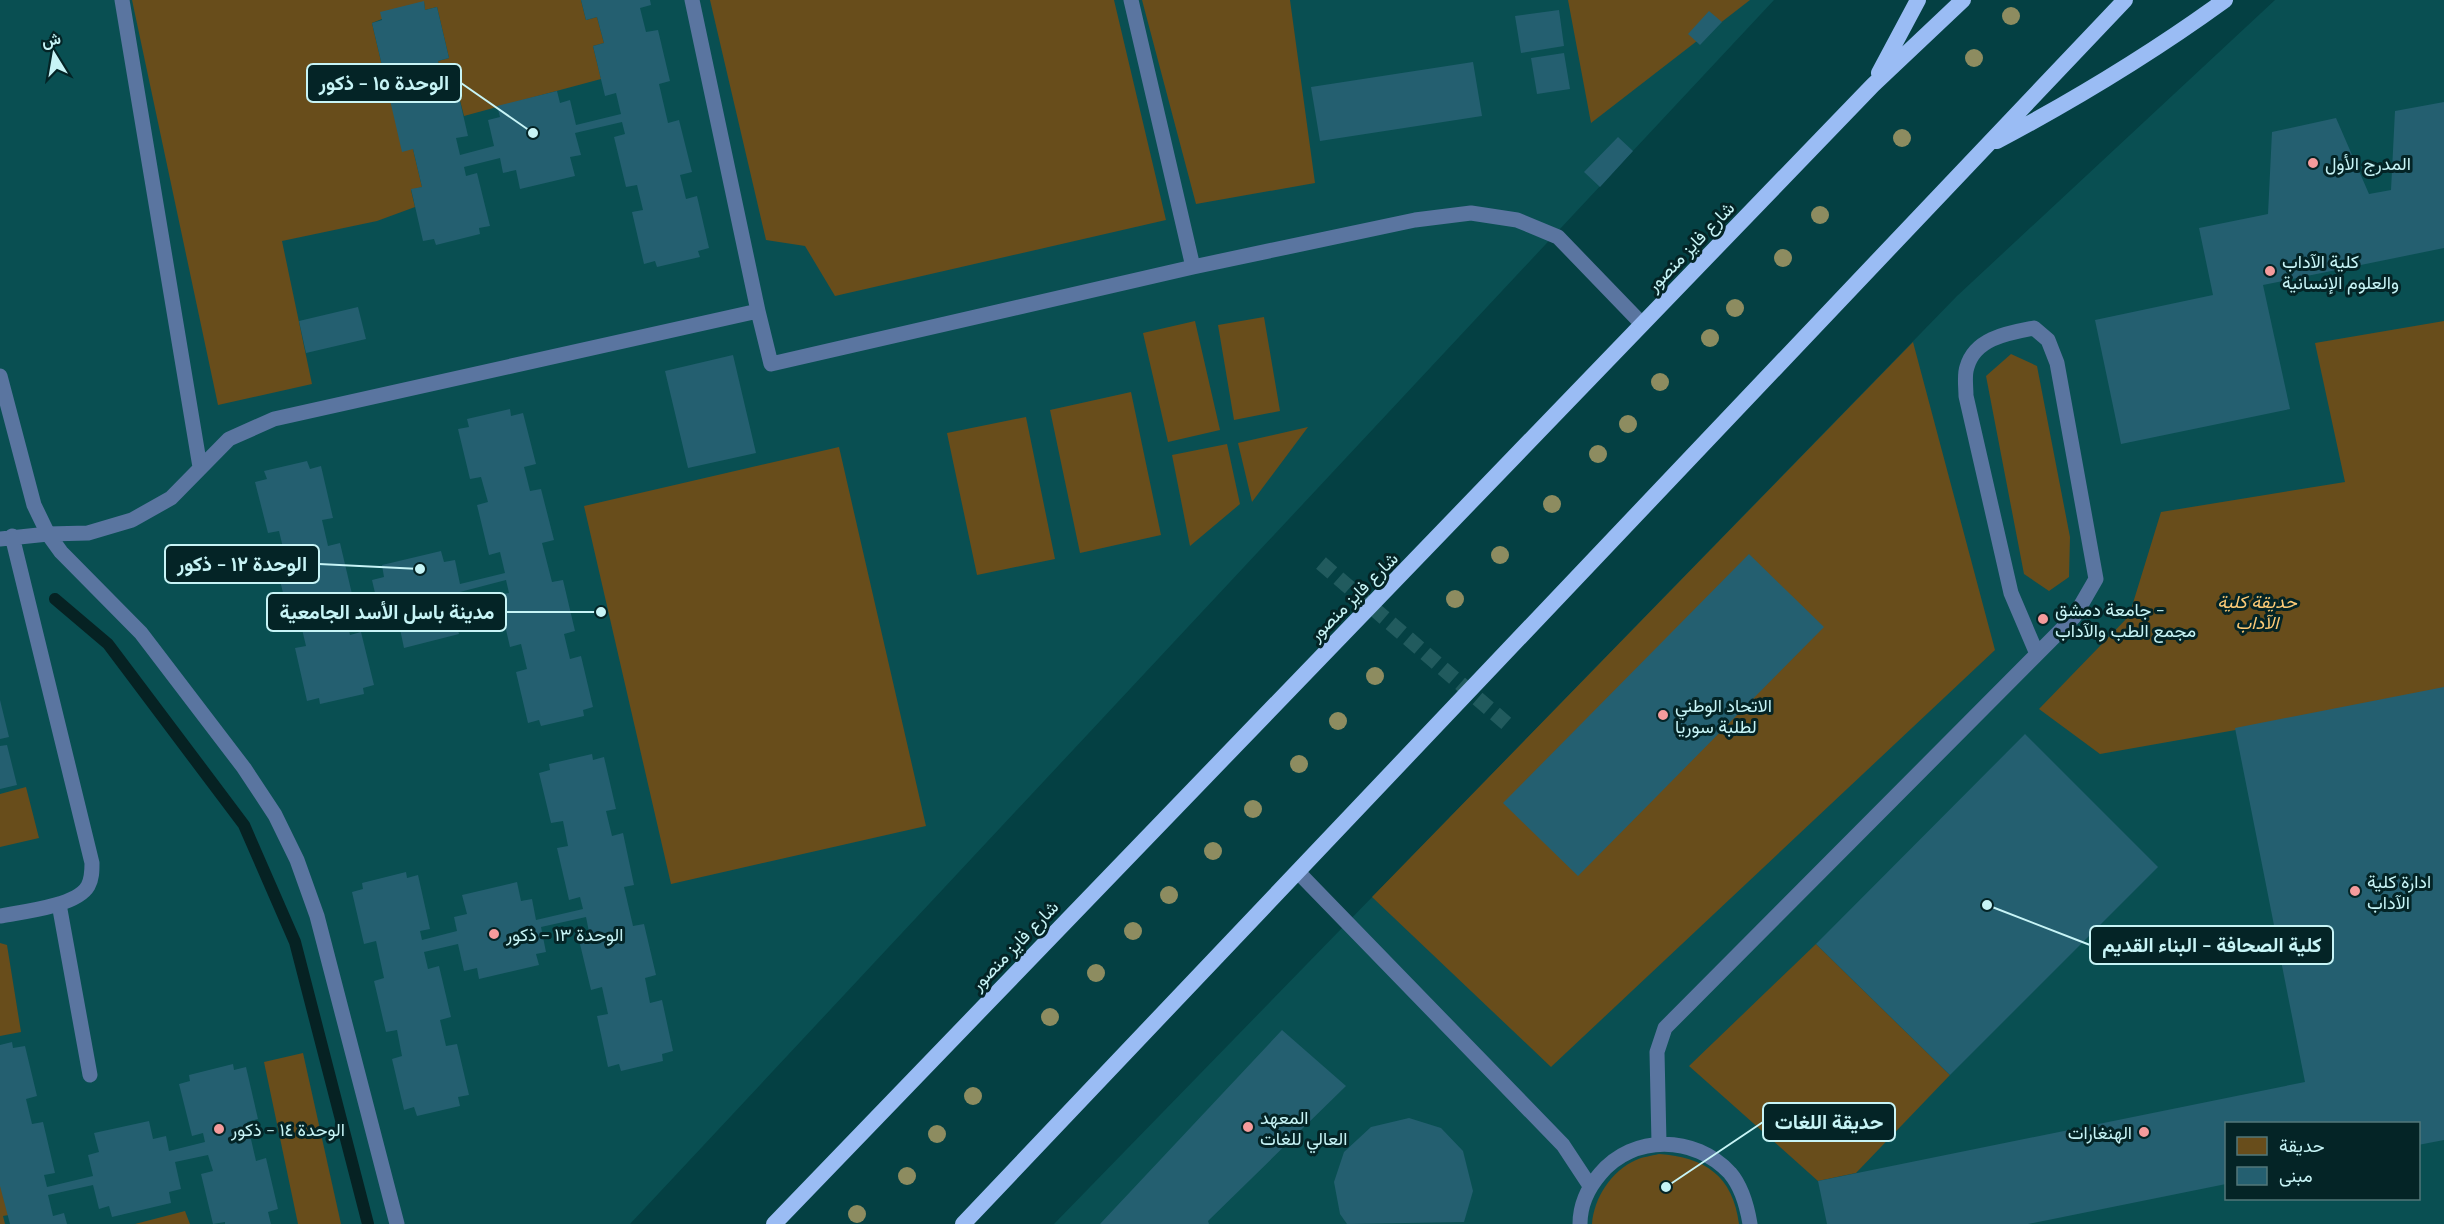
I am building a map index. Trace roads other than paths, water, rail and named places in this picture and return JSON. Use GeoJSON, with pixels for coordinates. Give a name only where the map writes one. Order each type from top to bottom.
{"type":"FeatureCollection","features":[{"type":"Feature","properties":{"kind":"highway"},"geometry":{"type":"LineString","coordinates":[[1873,85],[1918,0]]}},
{"type":"Feature","properties":{"kind":"highway","name":"شارع فايز منصور"},"geometry":{"type":"LineString","coordinates":[[774,1224],[1873,85],[1964,0]]}},
{"type":"Feature","properties":{"kind":"highway"},"geometry":{"type":"LineString","coordinates":[[963,1224],[2125,0]]}},
{"type":"Feature","properties":{"kind":"highway"},"geometry":{"type":"LineString","coordinates":[[1983,149],[2146,55],[2225,0]]}},
{"type":"Feature","properties":{"kind":"lane"},"geometry":{"type":"LineString","coordinates":[[122,0],[200,467]]}},
{"type":"Feature","properties":{"kind":"lane"},"geometry":{"type":"LineString","coordinates":[[692,0],[771,364],[1193,267],[1415,220],[1471,213],[1517,220],[1558,237],[1642,324]]}},
{"type":"Feature","properties":{"kind":"lane"},"geometry":{"type":"LineString","coordinates":[[1131,0],[1193,267]]}},
{"type":"Feature","properties":{"kind":"lane"},"geometry":{"type":"LineString","coordinates":[[0,916],[59,904],[76,898],[88,888],[92,876],[92,863],[6,537],[88,533],[132,520],[171,498],[229,439],[274,419],[758,310]]}},
{"type":"Feature","properties":{"kind":"lane"},"geometry":{"type":"LineString","coordinates":[[1659,1143],[1657,1052],[1665,1029],[2074,617],[2096,579],[2057,363],[2048,340],[2034,328],[2007,333],[1979,346],[1967,367],[1966,396],[2011,593],[2037,654]]}},
{"type":"Feature","properties":{"kind":"lane"},"geometry":{"type":"LineString","coordinates":[[0,376],[34,505],[48,534],[61,552],[141,633],[244,768],[279,824],[297,860],[317,916],[397,1224]]}},
{"type":"Feature","properties":{"kind":"lane"},"geometry":{"type":"LineString","coordinates":[[1298,872],[1555,1137],[1590,1185]]}},
{"type":"Feature","properties":{"kind":"lane"},"geometry":{"type":"LineString","coordinates":[[59,904],[90,1075]]}},
{"type":"Feature","properties":{"kind":"lane"},"geometry":{"type":"LineString","coordinates":[[1580,1224],[1580,1213],[1590,1185],[1608,1164],[1631,1149],[1659,1143],[1686,1146],[1710,1156],[1730,1174],[1744,1197],[1750,1224]]}},
{"type":"Feature","properties":{"kind":"waterway"},"geometry":{"type":"LineString","coordinates":[[55,599],[108,644],[244,825],[295,942],[368,1224]]}},
{"type":"Feature","properties":{"kind":"tunnel"},"geometry":{"type":"LineString","coordinates":[[1321,563],[1507,724]]}},
{"type":"Feature","properties":{"kind":"place","name":"الوحدة ١٥ - ذكور"},"geometry":{"type":"Point","coordinates":[533,133]}},
{"type":"Feature","properties":{"kind":"place","name":"المدرج الأول"},"geometry":{"type":"Point","coordinates":[2313,163]}},
{"type":"Feature","properties":{"kind":"place","name":"كلية الآداب والعلوم الإنسانية"},"geometry":{"type":"Point","coordinates":[2270,271]}},
{"type":"Feature","properties":{"kind":"place","name":"الوحدة ١٢ - ذكور"},"geometry":{"type":"Point","coordinates":[420,569]}},
{"type":"Feature","properties":{"kind":"place","name":"مدينة باسل الأسد الجامعية"},"geometry":{"type":"Point","coordinates":[601,612]}},
{"type":"Feature","properties":{"kind":"place","name":"جامعة دمشق - مجمع الطب والآداب"},"geometry":{"type":"Point","coordinates":[2043,619]}},
{"type":"Feature","properties":{"kind":"place","name":"الاتحاد الوطني لطلبة سوريا"},"geometry":{"type":"Point","coordinates":[1663,715]}},
{"type":"Feature","properties":{"kind":"place","name":"ادارة كلية الآداب"},"geometry":{"type":"Point","coordinates":[2355,891]}},
{"type":"Feature","properties":{"kind":"place","name":"كلية الصحافة - البناء القديم"},"geometry":{"type":"Point","coordinates":[1987,905]}},
{"type":"Feature","properties":{"kind":"place","name":"الوحدة ١٣ - ذكور"},"geometry":{"type":"Point","coordinates":[494,934]}},
{"type":"Feature","properties":{"kind":"place","name":"المعهد العالي للغات"},"geometry":{"type":"Point","coordinates":[1248,1127]}},
{"type":"Feature","properties":{"kind":"place","name":"الوحدة ١٤ - ذكور"},"geometry":{"type":"Point","coordinates":[219,1129]}},
{"type":"Feature","properties":{"kind":"place","name":"الهنغارات"},"geometry":{"type":"Point","coordinates":[2144,1132]}},
{"type":"Feature","properties":{"kind":"place","name":"حديقة اللغات"},"geometry":{"type":"Point","coordinates":[1666,1187]}},
{"type":"Feature","properties":{"kind":"park label","name":"حديقة كلية الآداب"},"geometry":{"type":"Point","coordinates":[2257,611]}}]}
